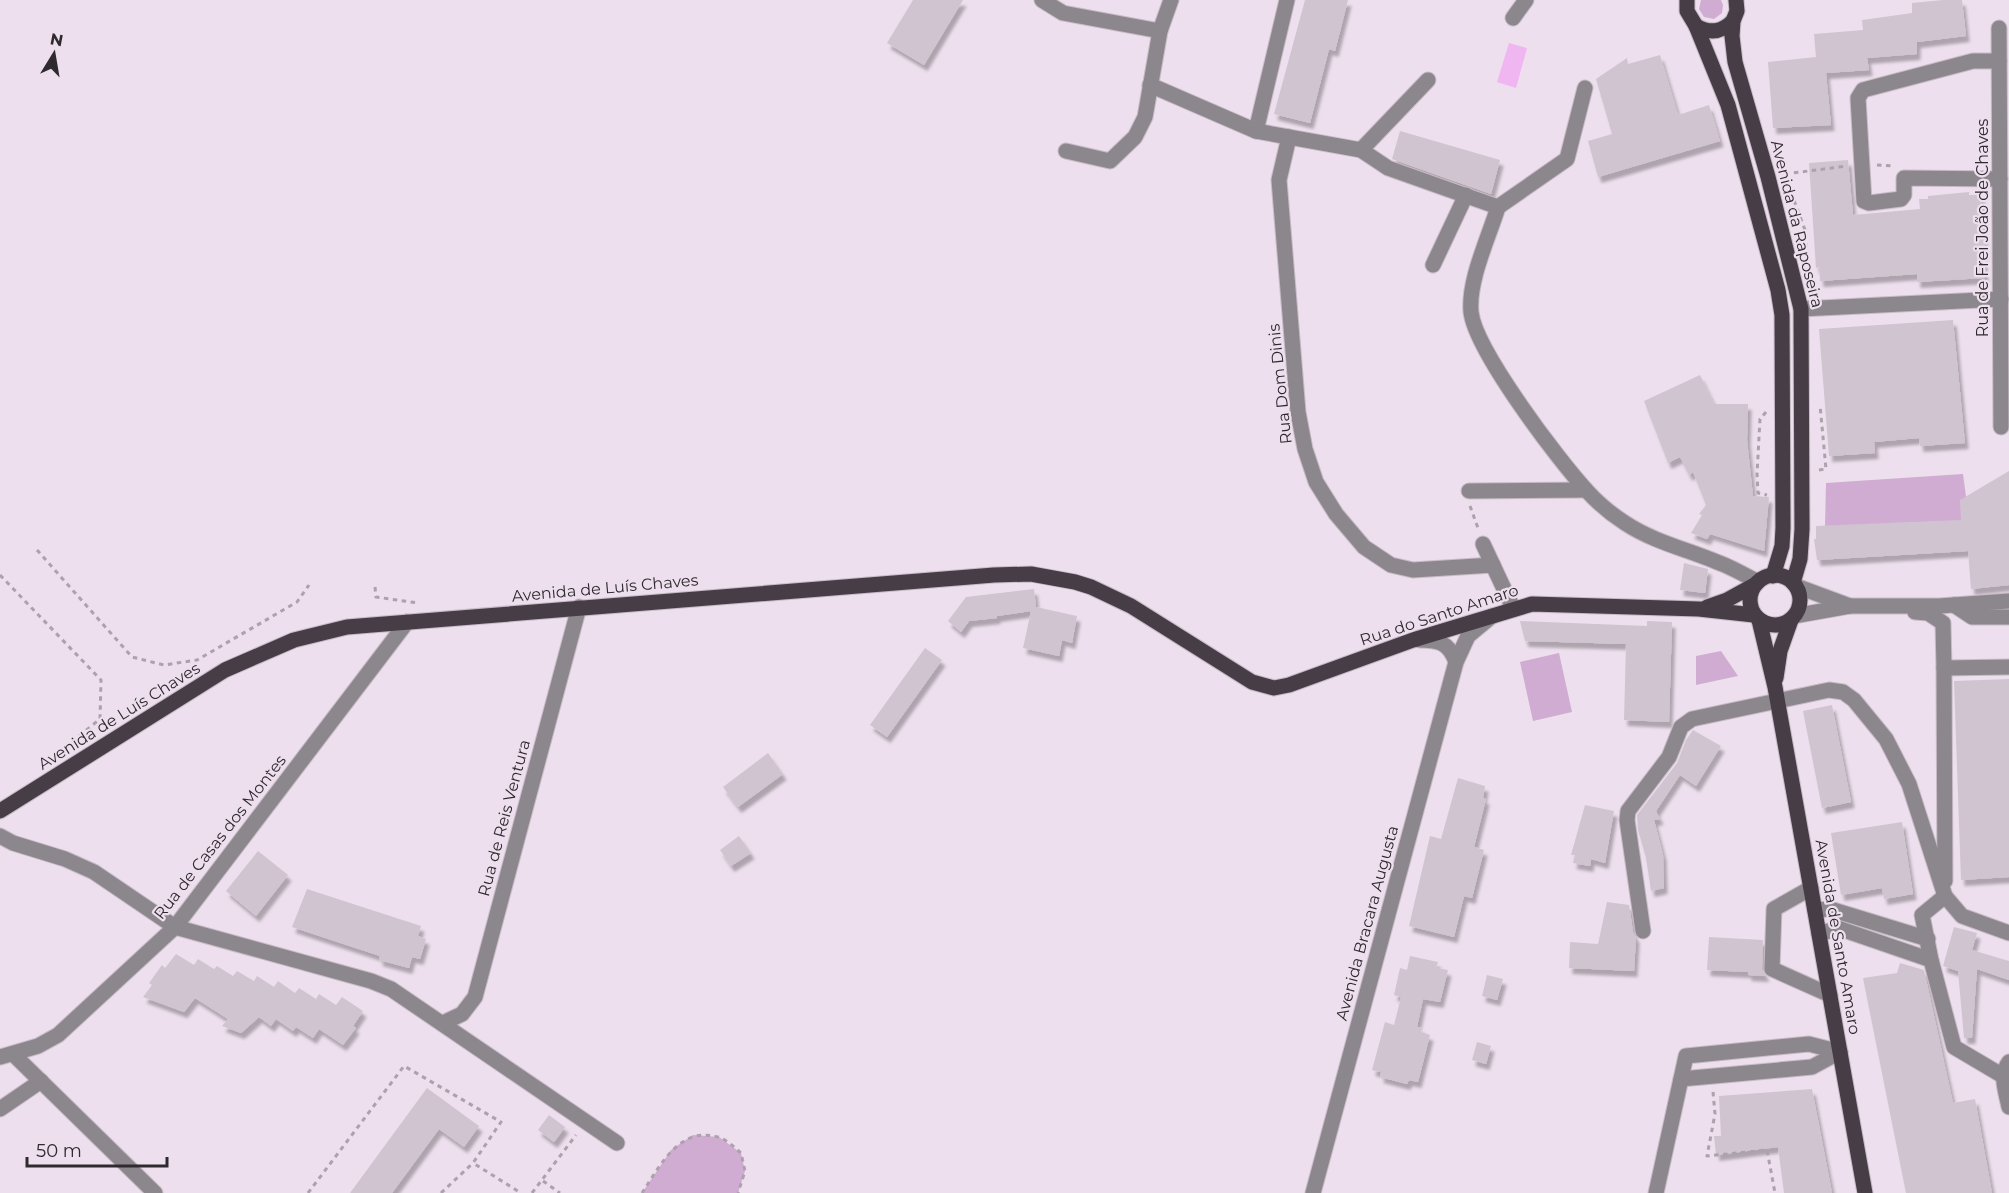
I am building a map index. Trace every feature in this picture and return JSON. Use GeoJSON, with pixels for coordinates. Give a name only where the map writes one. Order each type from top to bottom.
{"type":"FeatureCollection","features":[{"type":"Feature","properties":{"kind":"main road"},"geometry":{"type":"LineString","coordinates":[[1686,1],[1690,20],[1696,26],[1728,105],[1778,290],[1782,315],[1783,528],[1782,546],[1773,576]]}},
{"type":"Feature","properties":{"kind":"main road","name":"Avenida da Raposeira"},"geometry":{"type":"LineString","coordinates":[[1696,26],[1712,32],[1720,31],[1738,8]]}},
{"type":"Feature","properties":{"kind":"main road","name":"Avenida da Raposeira"},"geometry":{"type":"LineString","coordinates":[[1738,8],[1732,44],[1735,62],[1768,177],[1801,309],[1802,529],[1800,559],[1794,584]]}},
{"type":"Feature","properties":{"kind":"main road","name":"Avenida de Luís Chaves"},"geometry":{"type":"LineString","coordinates":[[0,811],[225,670],[294,640],[347,627],[994,574],[1031,574],[1058,578],[1091,587],[1118,599],[1235,672]]}},
{"type":"Feature","properties":{"kind":"main road"},"geometry":{"type":"LineString","coordinates":[[1773,576],[1780,576],[1794,584],[1800,601],[1793,618],[1775,626],[1757,617],[1750,599],[1757,583],[1773,576]]}},
{"type":"Feature","properties":{"kind":"main road","name":"Rua do Santo Amaro"},"geometry":{"type":"LineString","coordinates":[[1699,609],[1721,603],[1757,583]]}},
{"type":"Feature","properties":{"kind":"main road","name":"Rua do Santo Amaro"},"geometry":{"type":"LineString","coordinates":[[1235,672],[1261,686],[1281,687],[1413,640],[1532,604],[1699,609],[1757,617]]}},
{"type":"Feature","properties":{"kind":"main road","name":"Avenida de Santo Amaro"},"geometry":{"type":"LineString","coordinates":[[1757,617],[1776,693],[1865,1193]]}},
{"type":"Feature","properties":{"kind":"main road","name":"Avenida de Santo Amaro"},"geometry":{"type":"LineString","coordinates":[[1776,693],[1780,651],[1793,618]]}},
{"type":"Feature","properties":{"kind":"street"},"geometry":{"type":"LineString","coordinates":[[1042,0],[1064,13],[1160,32]]}},
{"type":"Feature","properties":{"kind":"street"},"geometry":{"type":"LineString","coordinates":[[1066,151],[1110,161],[1135,137],[1145,117],[1160,32],[1171,0]]}},
{"type":"Feature","properties":{"kind":"street"},"geometry":{"type":"LineString","coordinates":[[1256,131],[1287,0]]}},
{"type":"Feature","properties":{"kind":"street"},"geometry":{"type":"LineString","coordinates":[[1513,18],[1526,0]]}},
{"type":"Feature","properties":{"kind":"street","name":"Rua de Frei João de Chaves"},"geometry":{"type":"LineString","coordinates":[[1999,28],[2001,427]]}},
{"type":"Feature","properties":{"kind":"street"},"geometry":{"type":"LineString","coordinates":[[1999,61],[1973,61],[1863,90],[1858,98],[1864,201],[1869,203],[1901,199],[1904,195],[1904,178],[2000,179]]}},
{"type":"Feature","properties":{"kind":"street"},"geometry":{"type":"LineString","coordinates":[[1361,150],[1428,80]]}},
{"type":"Feature","properties":{"kind":"street"},"geometry":{"type":"LineString","coordinates":[[1150,86],[1256,131],[1361,150],[1388,168],[1498,207]]}},
{"type":"Feature","properties":{"kind":"street"},"geometry":{"type":"LineString","coordinates":[[1585,88],[1567,159],[1498,207],[1474,281],[1471,312],[1479,340],[1551,446],[1586,490],[1609,512],[1635,530],[1676,548],[1718,562],[1757,583]]}},
{"type":"Feature","properties":{"kind":"street","name":"Rua Dom Dinis"},"geometry":{"type":"LineString","coordinates":[[1289,137],[1279,180],[1298,412],[1305,449],[1316,482],[1336,514],[1364,547],[1391,565],[1413,570],[1493,565]]}},
{"type":"Feature","properties":{"kind":"street"},"geometry":{"type":"LineString","coordinates":[[1433,265],[1466,195]]}},
{"type":"Feature","properties":{"kind":"street"},"geometry":{"type":"LineString","coordinates":[[1801,309],[2001,299]]}},
{"type":"Feature","properties":{"kind":"street"},"geometry":{"type":"LineString","coordinates":[[1469,490],[1586,490]]}},
{"type":"Feature","properties":{"kind":"street"},"geometry":{"type":"LineString","coordinates":[[1483,544],[1513,608]]}},
{"type":"Feature","properties":{"kind":"street"},"geometry":{"type":"LineString","coordinates":[[1794,584],[1850,606]]}},
{"type":"Feature","properties":{"kind":"street"},"geometry":{"type":"LineString","coordinates":[[1793,618],[1850,606],[1988,604],[2009,601]]}},
{"type":"Feature","properties":{"kind":"street"},"geometry":{"type":"LineString","coordinates":[[1872,605],[1886,612],[1928,613],[1943,622],[1945,896]]}},
{"type":"Feature","properties":{"kind":"street"},"geometry":{"type":"LineString","coordinates":[[1954,605],[1972,617],[2009,617]]}},
{"type":"Feature","properties":{"kind":"street","name":"Rua de Reis Ventura"},"geometry":{"type":"LineString","coordinates":[[443,1023],[462,1014],[475,997],[579,607]]}},
{"type":"Feature","properties":{"kind":"street","name":"Avenida Bracara Augusta"},"geometry":{"type":"LineString","coordinates":[[1313,1193],[1456,662],[1468,636],[1492,616]]}},
{"type":"Feature","properties":{"kind":"street","name":"Rua de Casas dos Montes"},"geometry":{"type":"LineString","coordinates":[[6,1055],[38,1046],[58,1035],[175,927],[407,622]]}},
{"type":"Feature","properties":{"kind":"street"},"geometry":{"type":"LineString","coordinates":[[1413,640],[1434,640],[1443,643],[1451,650],[1456,662]]}},
{"type":"Feature","properties":{"kind":"street"},"geometry":{"type":"LineString","coordinates":[[1944,668],[2009,667]]}},
{"type":"Feature","properties":{"kind":"street"},"geometry":{"type":"LineString","coordinates":[[1643,931],[1627,820],[1628,811],[1669,757],[1681,727],[1692,719],[1776,693],[1829,690],[1843,692],[1854,699],[1886,739],[1909,784],[1945,896],[1962,916],[2009,933]]}},
{"type":"Feature","properties":{"kind":"street"},"geometry":{"type":"LineString","coordinates":[[0,837],[65,859],[94,872],[175,927],[371,981],[391,989],[617,1143]]}},
{"type":"Feature","properties":{"kind":"street"},"geometry":{"type":"LineString","coordinates":[[1811,888],[1774,909],[1772,969],[1830,995]]}},
{"type":"Feature","properties":{"kind":"street"},"geometry":{"type":"LineString","coordinates":[[1945,896],[1922,915],[1931,960],[1954,1047],[2003,1076]]}},
{"type":"Feature","properties":{"kind":"street"},"geometry":{"type":"LineString","coordinates":[[1815,910],[1830,909],[1928,939]]}},
{"type":"Feature","properties":{"kind":"street"},"geometry":{"type":"LineString","coordinates":[[1819,934],[1838,928],[1931,960]]}},
{"type":"Feature","properties":{"kind":"street"},"geometry":{"type":"LineString","coordinates":[[1656,1193],[1686,1056],[1809,1044],[1840,1052]]}},
{"type":"Feature","properties":{"kind":"street"},"geometry":{"type":"LineString","coordinates":[[1681,1079],[1812,1067],[1840,1052]]}},
{"type":"Feature","properties":{"kind":"street"},"geometry":{"type":"LineString","coordinates":[[6,1055],[41,1081],[155,1193]]}},
{"type":"Feature","properties":{"kind":"street"},"geometry":{"type":"LineString","coordinates":[[2009,1062],[2004,1068],[2003,1076],[2009,1107]]}},
{"type":"Feature","properties":{"kind":"street"},"geometry":{"type":"LineString","coordinates":[[0,1109],[41,1081]]}},
{"type":"Feature","properties":{"kind":"path"},"geometry":{"type":"LineString","coordinates":[[1768,177],[1812,169],[1862,164]]}},
{"type":"Feature","properties":{"kind":"path"},"geometry":{"type":"LineString","coordinates":[[1469,490],[1469,502],[1483,544]]}},
{"type":"Feature","properties":{"kind":"path"},"geometry":{"type":"LineString","coordinates":[[37,550],[132,657],[164,665],[196,660],[297,602],[309,585]]}},
{"type":"Feature","properties":{"kind":"path"},"geometry":{"type":"LineString","coordinates":[[0,575],[101,680],[100,719],[54,757]]}},
{"type":"Feature","properties":{"kind":"path"},"geometry":{"type":"LineString","coordinates":[[375,587],[376,597],[418,603]]}},
{"type":"Feature","properties":{"kind":"path"},"geometry":{"type":"LineString","coordinates":[[308,1193],[404,1066],[501,1122],[473,1163],[441,1193]]}},
{"type":"Feature","properties":{"kind":"path"},"geometry":{"type":"LineString","coordinates":[[1713,1092],[1714,1114],[1707,1156],[1767,1150],[1775,1193]]}},
{"type":"Feature","properties":{"kind":"path"},"geometry":{"type":"LineString","coordinates":[[532,1193],[586,1121]]}},
{"type":"Feature","properties":{"kind":"path"},"geometry":{"type":"LineString","coordinates":[[642,1193],[671,1150],[693,1136],[719,1137],[741,1153],[745,1171],[738,1193]]}},
{"type":"Feature","properties":{"kind":"path"},"geometry":{"type":"LineString","coordinates":[[473,1163],[521,1193]]}},
{"type":"Feature","properties":{"kind":"path"},"geometry":{"type":"LineString","coordinates":[[543,1181],[560,1193]]}},
{"type":"Feature","properties":{"kind":"shaded area"},"geometry":{"type":"Polygon","coordinates":[[[1701,0],[1721,0],[1722,13],[1714,19],[1704,17],[1699,9],[1701,0]]]}},
{"type":"Feature","properties":{"kind":"shaded area"},"geometry":{"type":"Polygon","coordinates":[[[1509,43],[1527,48],[1516,88],[1497,82],[1509,43]]]}},
{"type":"Feature","properties":{"kind":"shaded area"},"geometry":{"type":"Polygon","coordinates":[[[1963,474],[1971,534],[1956,536],[1946,521],[1825,527],[1826,483],[1963,474]]]}},
{"type":"Feature","properties":{"kind":"shaded area"},"geometry":{"type":"Polygon","coordinates":[[[1721,651],[1738,676],[1696,685],[1696,656],[1721,651]]]}},
{"type":"Feature","properties":{"kind":"shaded area"},"geometry":{"type":"Polygon","coordinates":[[[1559,653],[1572,712],[1533,721],[1520,662],[1559,653]]]}},
{"type":"Feature","properties":{"kind":"shaded area"},"geometry":{"type":"Polygon","coordinates":[[[693,1135],[719,1137],[741,1153],[745,1171],[738,1193],[642,1193],[671,1150],[693,1135]]]}},
{"type":"Feature","properties":{"kind":"building"},"geometry":{"type":"Polygon","coordinates":[[[913,0],[963,0],[924,65],[887,43],[913,0]]]}},
{"type":"Feature","properties":{"kind":"building"},"geometry":{"type":"Polygon","coordinates":[[[1305,0],[1348,0],[1335,51],[1329,49],[1310,123],[1274,114],[1305,0]]]}},
{"type":"Feature","properties":{"kind":"building"},"geometry":{"type":"Polygon","coordinates":[[[1962,0],[1966,36],[1917,42],[1917,54],[1867,58],[1869,70],[1826,73],[1831,125],[1773,128],[1768,62],[1816,57],[1814,34],[1863,30],[1862,20],[1912,13],[1912,3],[1962,0]]]}},
{"type":"Feature","properties":{"kind":"building"},"geometry":{"type":"Polygon","coordinates":[[[1660,55],[1678,115],[1709,105],[1720,141],[1598,177],[1588,141],[1612,134],[1596,79],[1627,58],[1628,64],[1660,55]]]}},
{"type":"Feature","properties":{"kind":"building"},"geometry":{"type":"Polygon","coordinates":[[[1400,131],[1500,160],[1491,194],[1392,159],[1400,131]]]}},
{"type":"Feature","properties":{"kind":"building"},"geometry":{"type":"Polygon","coordinates":[[[1848,160],[1853,215],[1920,209],[1919,199],[1928,199],[1928,196],[1969,192],[1969,195],[1981,195],[1985,278],[1917,282],[1917,274],[1820,281],[1819,267],[1816,268],[1809,163],[1848,160]]]}},
{"type":"Feature","properties":{"kind":"building"},"geometry":{"type":"Polygon","coordinates":[[[1953,320],[1965,443],[1920,446],[1919,438],[1874,442],[1875,453],[1829,456],[1819,329],[1953,320]]]}},
{"type":"Feature","properties":{"kind":"building"},"geometry":{"type":"Polygon","coordinates":[[[1700,375],[1714,404],[1748,404],[1747,440],[1753,496],[1769,497],[1764,551],[1710,534],[1707,539],[1691,533],[1702,515],[1699,514],[1706,505],[1693,472],[1689,475],[1680,457],[1668,463],[1644,401],[1700,375]]]}},
{"type":"Feature","properties":{"kind":"building"},"geometry":{"type":"Polygon","coordinates":[[[2009,471],[2009,585],[1971,589],[1968,551],[1817,560],[1814,539],[1816,539],[1816,526],[1961,520],[1960,500],[2009,471]]]}},
{"type":"Feature","properties":{"kind":"building"},"geometry":{"type":"Polygon","coordinates":[[[1684,563],[1708,569],[1705,593],[1680,590],[1684,563]]]}},
{"type":"Feature","properties":{"kind":"building"},"geometry":{"type":"Polygon","coordinates":[[[1034,589],[1036,607],[1077,616],[1072,643],[1062,640],[1059,656],[1023,648],[1031,611],[969,621],[961,632],[948,621],[966,597],[1034,589]]]}},
{"type":"Feature","properties":{"kind":"building"},"geometry":{"type":"Polygon","coordinates":[[[1520,621],[1647,626],[1647,621],[1672,622],[1669,722],[1624,720],[1626,644],[1525,641],[1520,621]]]}},
{"type":"Feature","properties":{"kind":"building"},"geometry":{"type":"Polygon","coordinates":[[[925,648],[942,660],[887,737],[870,725],[925,648]]]}},
{"type":"Feature","properties":{"kind":"building"},"geometry":{"type":"Polygon","coordinates":[[[2009,679],[2009,877],[1961,880],[1954,681],[2009,679]]]}},
{"type":"Feature","properties":{"kind":"building"},"geometry":{"type":"Polygon","coordinates":[[[1832,705],[1851,802],[1822,808],[1803,711],[1832,705]]]}},
{"type":"Feature","properties":{"kind":"building"},"geometry":{"type":"Polygon","coordinates":[[[1693,730],[1721,746],[1696,786],[1680,775],[1656,811],[1660,819],[1654,820],[1663,855],[1664,888],[1651,891],[1637,815],[1677,763],[1686,740],[1693,730]]]}},
{"type":"Feature","properties":{"kind":"building"},"geometry":{"type":"Polygon","coordinates":[[[768,753],[783,774],[738,807],[723,787],[768,753]]]}},
{"type":"Feature","properties":{"kind":"building"},"geometry":{"type":"Polygon","coordinates":[[[1458,778],[1485,786],[1483,798],[1486,799],[1474,847],[1484,850],[1472,898],[1464,896],[1454,937],[1409,926],[1430,836],[1441,839],[1458,778]]]}},
{"type":"Feature","properties":{"kind":"building"},"geometry":{"type":"Polygon","coordinates":[[[1585,805],[1614,811],[1605,863],[1591,859],[1590,866],[1573,863],[1575,855],[1571,855],[1585,805]]]}},
{"type":"Feature","properties":{"kind":"building"},"geometry":{"type":"Polygon","coordinates":[[[1902,822],[1913,894],[1884,899],[1882,888],[1841,895],[1831,833],[1902,822]]]}},
{"type":"Feature","properties":{"kind":"building"},"geometry":{"type":"Polygon","coordinates":[[[739,836],[751,853],[731,866],[720,850],[739,836]]]}},
{"type":"Feature","properties":{"kind":"building"},"geometry":{"type":"Polygon","coordinates":[[[258,851],[288,875],[256,916],[226,891],[258,851]]]}},
{"type":"Feature","properties":{"kind":"building"},"geometry":{"type":"Polygon","coordinates":[[[307,889],[421,926],[418,936],[426,939],[420,959],[412,957],[409,968],[379,960],[380,956],[292,927],[307,889]]]}},
{"type":"Feature","properties":{"kind":"building"},"geometry":{"type":"Polygon","coordinates":[[[1607,902],[1629,905],[1636,938],[1634,971],[1569,968],[1570,942],[1598,944],[1607,902]]]}},
{"type":"Feature","properties":{"kind":"building"},"geometry":{"type":"Polygon","coordinates":[[[1954,927],[1977,933],[1972,950],[2009,961],[2009,980],[1977,969],[1972,1038],[1964,1038],[1958,971],[1943,966],[1954,927]]]}},
{"type":"Feature","properties":{"kind":"building"},"geometry":{"type":"Polygon","coordinates":[[[1709,937],[1763,940],[1762,969],[1766,976],[1748,975],[1748,972],[1707,970],[1709,937]]]}},
{"type":"Feature","properties":{"kind":"building"},"geometry":{"type":"Polygon","coordinates":[[[176,954],[194,965],[198,959],[214,969],[217,966],[233,976],[237,971],[254,981],[257,976],[274,987],[278,981],[295,993],[299,988],[316,999],[319,994],[336,1005],[342,997],[363,1011],[353,1026],[356,1028],[343,1045],[319,1029],[313,1038],[296,1027],[293,1031],[276,1019],[271,1026],[259,1017],[241,1033],[222,1026],[228,1019],[195,998],[184,1012],[143,997],[152,985],[149,983],[162,965],[165,968],[176,954]]]}},
{"type":"Feature","properties":{"kind":"building"},"geometry":{"type":"Polygon","coordinates":[[[1410,956],[1438,962],[1436,968],[1448,970],[1440,1002],[1423,999],[1417,1027],[1422,1028],[1421,1032],[1430,1035],[1418,1082],[1409,1080],[1407,1084],[1380,1077],[1381,1072],[1372,1070],[1385,1022],[1394,1025],[1401,997],[1394,995],[1400,968],[1407,970],[1410,956]]]}},
{"type":"Feature","properties":{"kind":"building"},"geometry":{"type":"Polygon","coordinates":[[[1900,963],[1924,970],[1953,1103],[1975,1099],[1992,1193],[1906,1193],[1863,978],[1897,973],[1900,963]]]}},
{"type":"Feature","properties":{"kind":"building"},"geometry":{"type":"Polygon","coordinates":[[[1487,975],[1503,979],[1497,1000],[1482,996],[1487,975]]]}},
{"type":"Feature","properties":{"kind":"building"},"geometry":{"type":"Polygon","coordinates":[[[1477,1042],[1491,1046],[1486,1064],[1472,1060],[1477,1042]]]}},
{"type":"Feature","properties":{"kind":"building"},"geometry":{"type":"Polygon","coordinates":[[[427,1088],[479,1126],[464,1147],[439,1129],[392,1193],[350,1193],[427,1088]]]}},
{"type":"Feature","properties":{"kind":"building"},"geometry":{"type":"Polygon","coordinates":[[[1812,1089],[1832,1193],[1784,1193],[1778,1147],[1716,1155],[1714,1136],[1721,1136],[1719,1096],[1812,1089]]]}},
{"type":"Feature","properties":{"kind":"building"},"geometry":{"type":"Polygon","coordinates":[[[549,1115],[565,1127],[554,1142],[538,1130],[549,1115]]]}}]}
